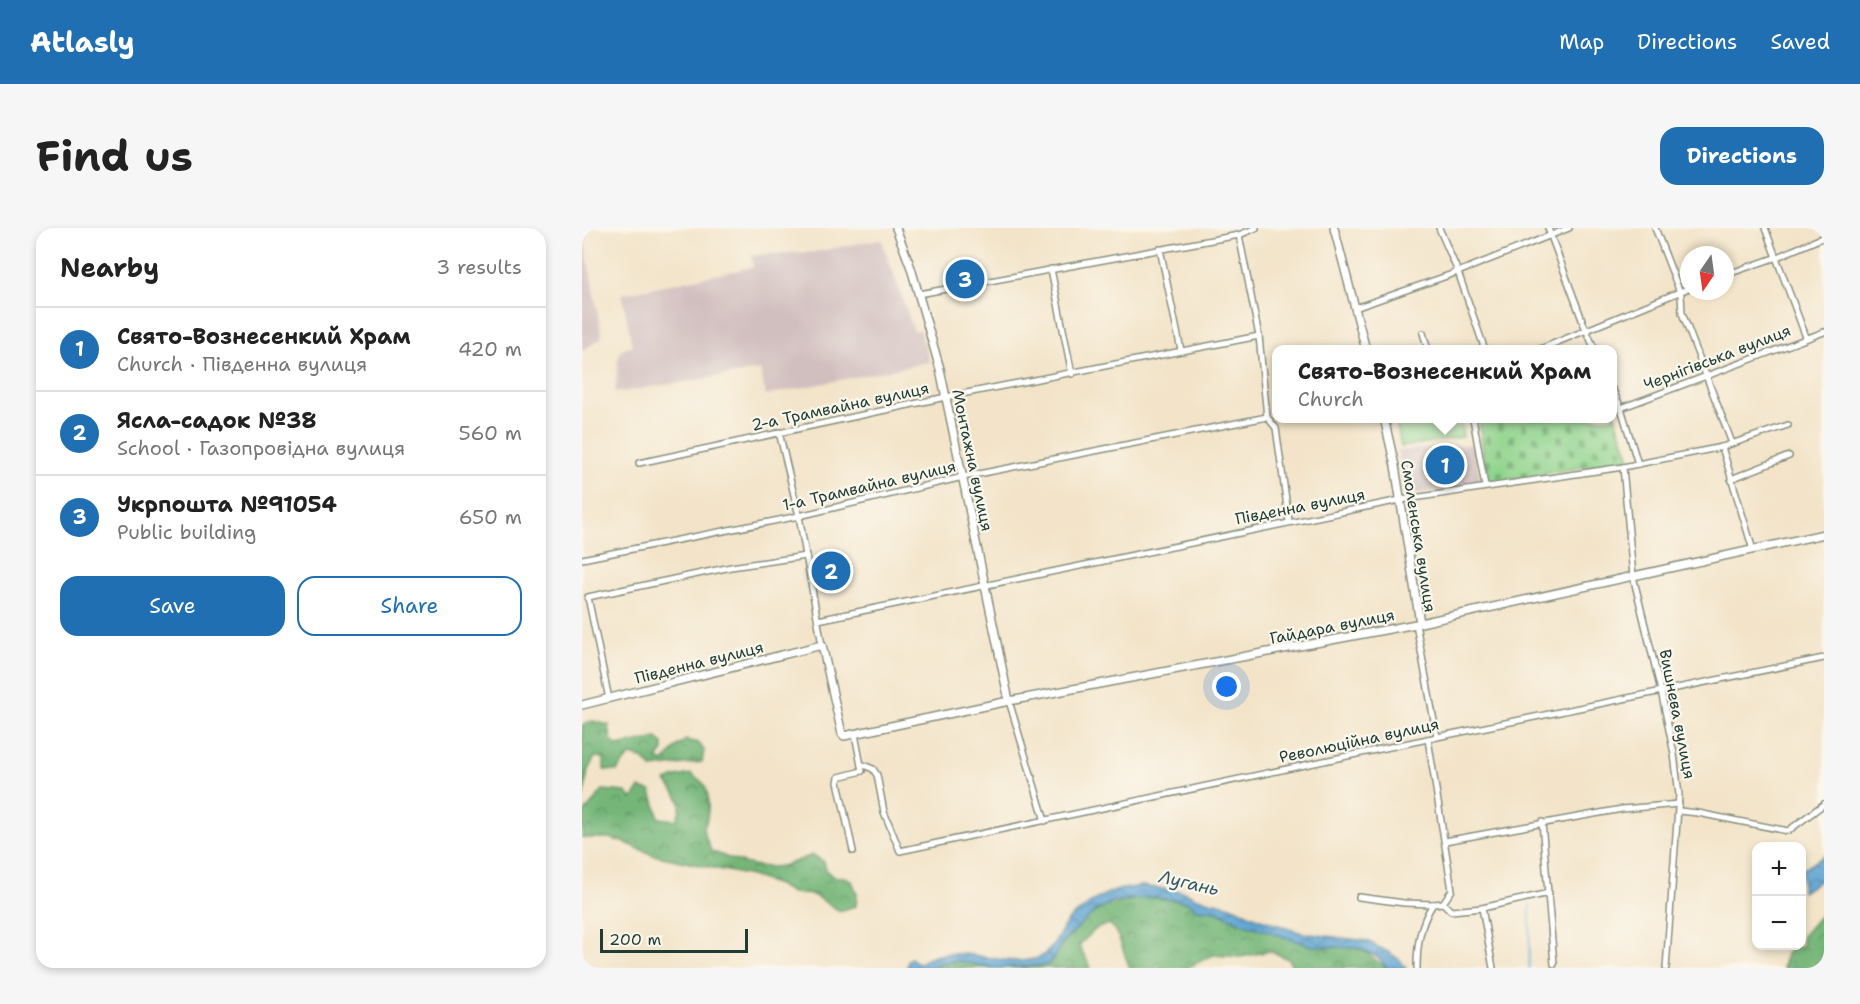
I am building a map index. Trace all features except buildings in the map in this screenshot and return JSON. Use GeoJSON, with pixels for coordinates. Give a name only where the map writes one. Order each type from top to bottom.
{"type":"FeatureCollection","features":[{"type":"Feature","properties":{"kind":"street","name":"Монтажна вулиця"},"geometry":{"type":"LineString","coordinates":[[896,228],[919,294],[946,397],[1009,701]]}},
{"type":"Feature","properties":{"kind":"street"},"geometry":{"type":"LineString","coordinates":[[919,294],[1239,234],[1256,228]]}},
{"type":"Feature","properties":{"kind":"street"},"geometry":{"type":"LineString","coordinates":[[1334,228],[1365,345]]}},
{"type":"Feature","properties":{"kind":"street"},"geometry":{"type":"LineString","coordinates":[[1440,228],[1483,345]]}},
{"type":"Feature","properties":{"kind":"street"},"geometry":{"type":"LineString","coordinates":[[1548,228],[1593,345]]}},
{"type":"Feature","properties":{"kind":"street"},"geometry":{"type":"LineString","coordinates":[[1355,308],[1458,272],[1569,228]]}},
{"type":"Feature","properties":{"kind":"street"},"geometry":{"type":"LineString","coordinates":[[1551,345],[1680,291],[1655,228]]}},
{"type":"Feature","properties":{"kind":"street"},"geometry":{"type":"LineString","coordinates":[[1765,228],[1806,337]]}},
{"type":"Feature","properties":{"kind":"street"},"geometry":{"type":"LineString","coordinates":[[1239,234],[1259,336],[1267,417],[1276,428],[1288,521]]}},
{"type":"Feature","properties":{"kind":"street"},"geometry":{"type":"LineString","coordinates":[[1734,272],[1824,237]]}},
{"type":"Feature","properties":{"kind":"street"},"geometry":{"type":"LineString","coordinates":[[1160,249],[1181,350]]}},
{"type":"Feature","properties":{"kind":"street"},"geometry":{"type":"LineString","coordinates":[[1051,269],[1072,374]]}},
{"type":"Feature","properties":{"kind":"street"},"geometry":{"type":"LineString","coordinates":[[1681,300],[1682,313],[1732,443]]}},
{"type":"Feature","properties":{"kind":"street","name":"Чернігівська вулиця"},"geometry":{"type":"LineString","coordinates":[[1621,408],[1824,332]]}},
{"type":"Feature","properties":{"kind":"street"},"geometry":{"type":"LineString","coordinates":[[1423,333],[1427,345]]}},
{"type":"Feature","properties":{"kind":"street","name":"2-а Трамвайна вулиця"},"geometry":{"type":"LineString","coordinates":[[639,464],[946,397],[1259,336]]}},
{"type":"Feature","properties":{"kind":"street"},"geometry":{"type":"LineString","coordinates":[[1617,399],[1638,464]]}},
{"type":"Feature","properties":{"kind":"street","name":"1-а Трамвайна вулиця"},"geometry":{"type":"LineString","coordinates":[[582,559],[799,516],[963,477],[1267,417]]}},
{"type":"Feature","properties":{"kind":"street","name":"Смоленська вулиця"},"geometry":{"type":"LineString","coordinates":[[1385,423],[1400,500],[1418,623]]}},
{"type":"Feature","properties":{"kind":"street"},"geometry":{"type":"LineString","coordinates":[[1474,423],[1485,486]]}},
{"type":"Feature","properties":{"kind":"street","name":"Південна вулиця"},"geometry":{"type":"LineString","coordinates":[[818,620],[1288,521],[1485,486],[1638,464],[1722,447],[1788,425]]}},
{"type":"Feature","properties":{"kind":"street"},"geometry":{"type":"LineString","coordinates":[[779,432],[799,516],[822,645]]}},
{"type":"Feature","properties":{"kind":"street"},"geometry":{"type":"LineString","coordinates":[[1722,447],[1753,550]]}},
{"type":"Feature","properties":{"kind":"street"},"geometry":{"type":"LineString","coordinates":[[1731,480],[1789,456]]}},
{"type":"Feature","properties":{"kind":"street","name":"Вишнева вулиця"},"geometry":{"type":"LineString","coordinates":[[1623,467],[1633,576],[1674,754],[1679,804],[1666,968]]}},
{"type":"Feature","properties":{"kind":"street","name":"Гайдара вулиця"},"geometry":{"type":"LineString","coordinates":[[822,645],[844,736],[1009,701],[1418,623],[1824,534]]}},
{"type":"Feature","properties":{"kind":"street"},"geometry":{"type":"LineString","coordinates":[[609,699],[588,597],[731,567],[806,556]]}},
{"type":"Feature","properties":{"kind":"street"},"geometry":{"type":"LineString","coordinates":[[1418,623],[1437,737]]}},
{"type":"Feature","properties":{"kind":"street","name":"Південна вулиця"},"geometry":{"type":"LineString","coordinates":[[582,705],[822,645]]}},
{"type":"Feature","properties":{"kind":"street","name":"Революційна вулиця"},"geometry":{"type":"LineString","coordinates":[[861,764],[873,769],[877,775],[884,812],[900,850],[1824,658]]}},
{"type":"Feature","properties":{"kind":"street"},"geometry":{"type":"LineString","coordinates":[[1009,701],[1045,821]]}},
{"type":"Feature","properties":{"kind":"street"},"geometry":{"type":"LineString","coordinates":[[853,851],[838,782],[839,777],[862,771],[855,734]]}},
{"type":"Feature","properties":{"kind":"street"},"geometry":{"type":"LineString","coordinates":[[1359,897],[1433,904],[1443,903],[1452,890],[1428,739]]}},
{"type":"Feature","properties":{"kind":"street"},"geometry":{"type":"LineString","coordinates":[[1445,841],[1622,809],[1679,804]]}},
{"type":"Feature","properties":{"kind":"street"},"geometry":{"type":"LineString","coordinates":[[1679,811],[1788,831],[1824,804]]}},
{"type":"Feature","properties":{"kind":"street"},"geometry":{"type":"LineString","coordinates":[[1542,822],[1554,964]]}},
{"type":"Feature","properties":{"kind":"street"},"geometry":{"type":"LineString","coordinates":[[1443,903],[1451,911],[1482,908],[1549,893]]}},
{"type":"Feature","properties":{"kind":"street"},"geometry":{"type":"LineString","coordinates":[[1417,968],[1420,931],[1433,904]]}},
{"type":"Feature","properties":{"kind":"street"},"geometry":{"type":"LineString","coordinates":[[1482,908],[1493,968]]}},
{"type":"Feature","properties":{"kind":"shaded area"},"geometry":{"type":"Polygon","coordinates":[[[582,228],[602,337],[582,351],[582,228]]]}},
{"type":"Feature","properties":{"kind":"shaded area"},"geometry":{"type":"Polygon","coordinates":[[[881,239],[914,331],[920,330],[929,362],[766,395],[760,370],[615,393],[619,352],[632,346],[622,294],[753,267],[751,255],[814,252],[881,239]]]}},
{"type":"Feature","properties":{"kind":"shaded area"},"geometry":{"type":"Polygon","coordinates":[[[1475,444],[1480,481],[1457,486],[1457,488],[1405,495],[1398,451],[1475,444]]]}},
{"type":"Feature","properties":{"kind":"shaded area"},"geometry":{"type":"Polygon","coordinates":[[[842,561],[845,577],[819,581],[817,565],[842,561]]]}},
{"type":"Feature","properties":{"kind":"green space"},"geometry":{"type":"Polygon","coordinates":[[[1617,422],[1630,459],[1487,484],[1479,423],[1617,422]]]}},
{"type":"Feature","properties":{"kind":"green space"},"geometry":{"type":"Polygon","coordinates":[[[1397,423],[1461,423],[1463,437],[1401,447],[1397,423]]]}},
{"type":"Feature","properties":{"kind":"green space"},"geometry":{"type":"Polygon","coordinates":[[[593,721],[609,725],[611,740],[617,746],[657,738],[663,744],[663,751],[657,759],[664,762],[677,746],[686,740],[698,743],[704,750],[702,762],[652,768],[642,758],[630,755],[617,771],[604,770],[604,758],[595,757],[588,770],[584,796],[582,796],[582,725],[593,721]]]}},
{"type":"Feature","properties":{"kind":"green space"},"geometry":{"type":"Polygon","coordinates":[[[691,774],[706,788],[708,813],[703,830],[711,851],[736,861],[763,867],[785,865],[813,855],[824,862],[826,870],[833,877],[845,877],[852,881],[857,894],[856,906],[840,911],[813,895],[792,893],[778,885],[751,876],[653,855],[609,838],[582,838],[582,813],[603,790],[626,792],[632,799],[640,788],[651,791],[659,818],[676,820],[680,808],[679,799],[666,781],[691,774]]]}},
{"type":"Feature","properties":{"kind":"green space"},"geometry":{"type":"Polygon","coordinates":[[[1147,897],[1188,902],[1245,924],[1316,946],[1359,948],[1387,968],[1293,968],[1288,959],[1271,951],[1240,957],[1213,955],[1187,968],[1130,968],[1119,939],[1110,924],[1097,928],[1079,945],[1091,968],[997,968],[1047,965],[1055,957],[1061,945],[1089,916],[1105,906],[1147,897]]]}},
{"type":"Feature","properties":{"kind":"green space"},"geometry":{"type":"Polygon","coordinates":[[[1824,911],[1824,968],[1783,968],[1786,954],[1790,950],[1806,950],[1806,931],[1824,911]]]}},
{"type":"Feature","properties":{"kind":"green space"},"geometry":{"type":"Polygon","coordinates":[[[966,961],[997,968],[932,968],[947,962],[966,961]]]}},
{"type":"Feature","properties":{"kind":"water"},"geometry":{"type":"Polygon","coordinates":[[[1824,856],[1824,878],[1806,889],[1806,867],[1824,856]]]}},
{"type":"Feature","properties":{"kind":"water"},"geometry":{"type":"Polygon","coordinates":[[[1142,886],[1185,892],[1197,898],[1228,905],[1302,933],[1367,941],[1390,953],[1406,968],[1387,968],[1379,958],[1359,948],[1312,946],[1245,924],[1216,911],[1197,909],[1188,902],[1153,897],[1112,902],[1095,911],[1068,937],[1047,965],[997,968],[957,961],[940,963],[930,968],[907,968],[911,958],[917,964],[932,956],[950,954],[1013,961],[1038,958],[1052,946],[1069,919],[1092,902],[1111,892],[1142,886]]]}},
{"type":"Feature","properties":{"kind":"waterway"},"geometry":{"type":"LineString","coordinates":[[1529,968],[1530,905]]}},
{"type":"Feature","properties":{"kind":"waterway"},"geometry":{"type":"LineString","coordinates":[[1549,946],[1549,968]]}},
{"type":"Feature","properties":{"kind":"place","name":"Укрпошта №91054"},"geometry":{"type":"Point","coordinates":[965,279]}},
{"type":"Feature","properties":{"kind":"place","name":"Свято-Вознесенкий Храм"},"geometry":{"type":"Point","coordinates":[1445,465]}},
{"type":"Feature","properties":{"kind":"place","name":"Ясла-садок №38"},"geometry":{"type":"Point","coordinates":[831,571]}},
{"type":"Feature","properties":{"kind":"water label","name":"Лугань"},"geometry":{"type":"Point","coordinates":[1189,883]}}]}
